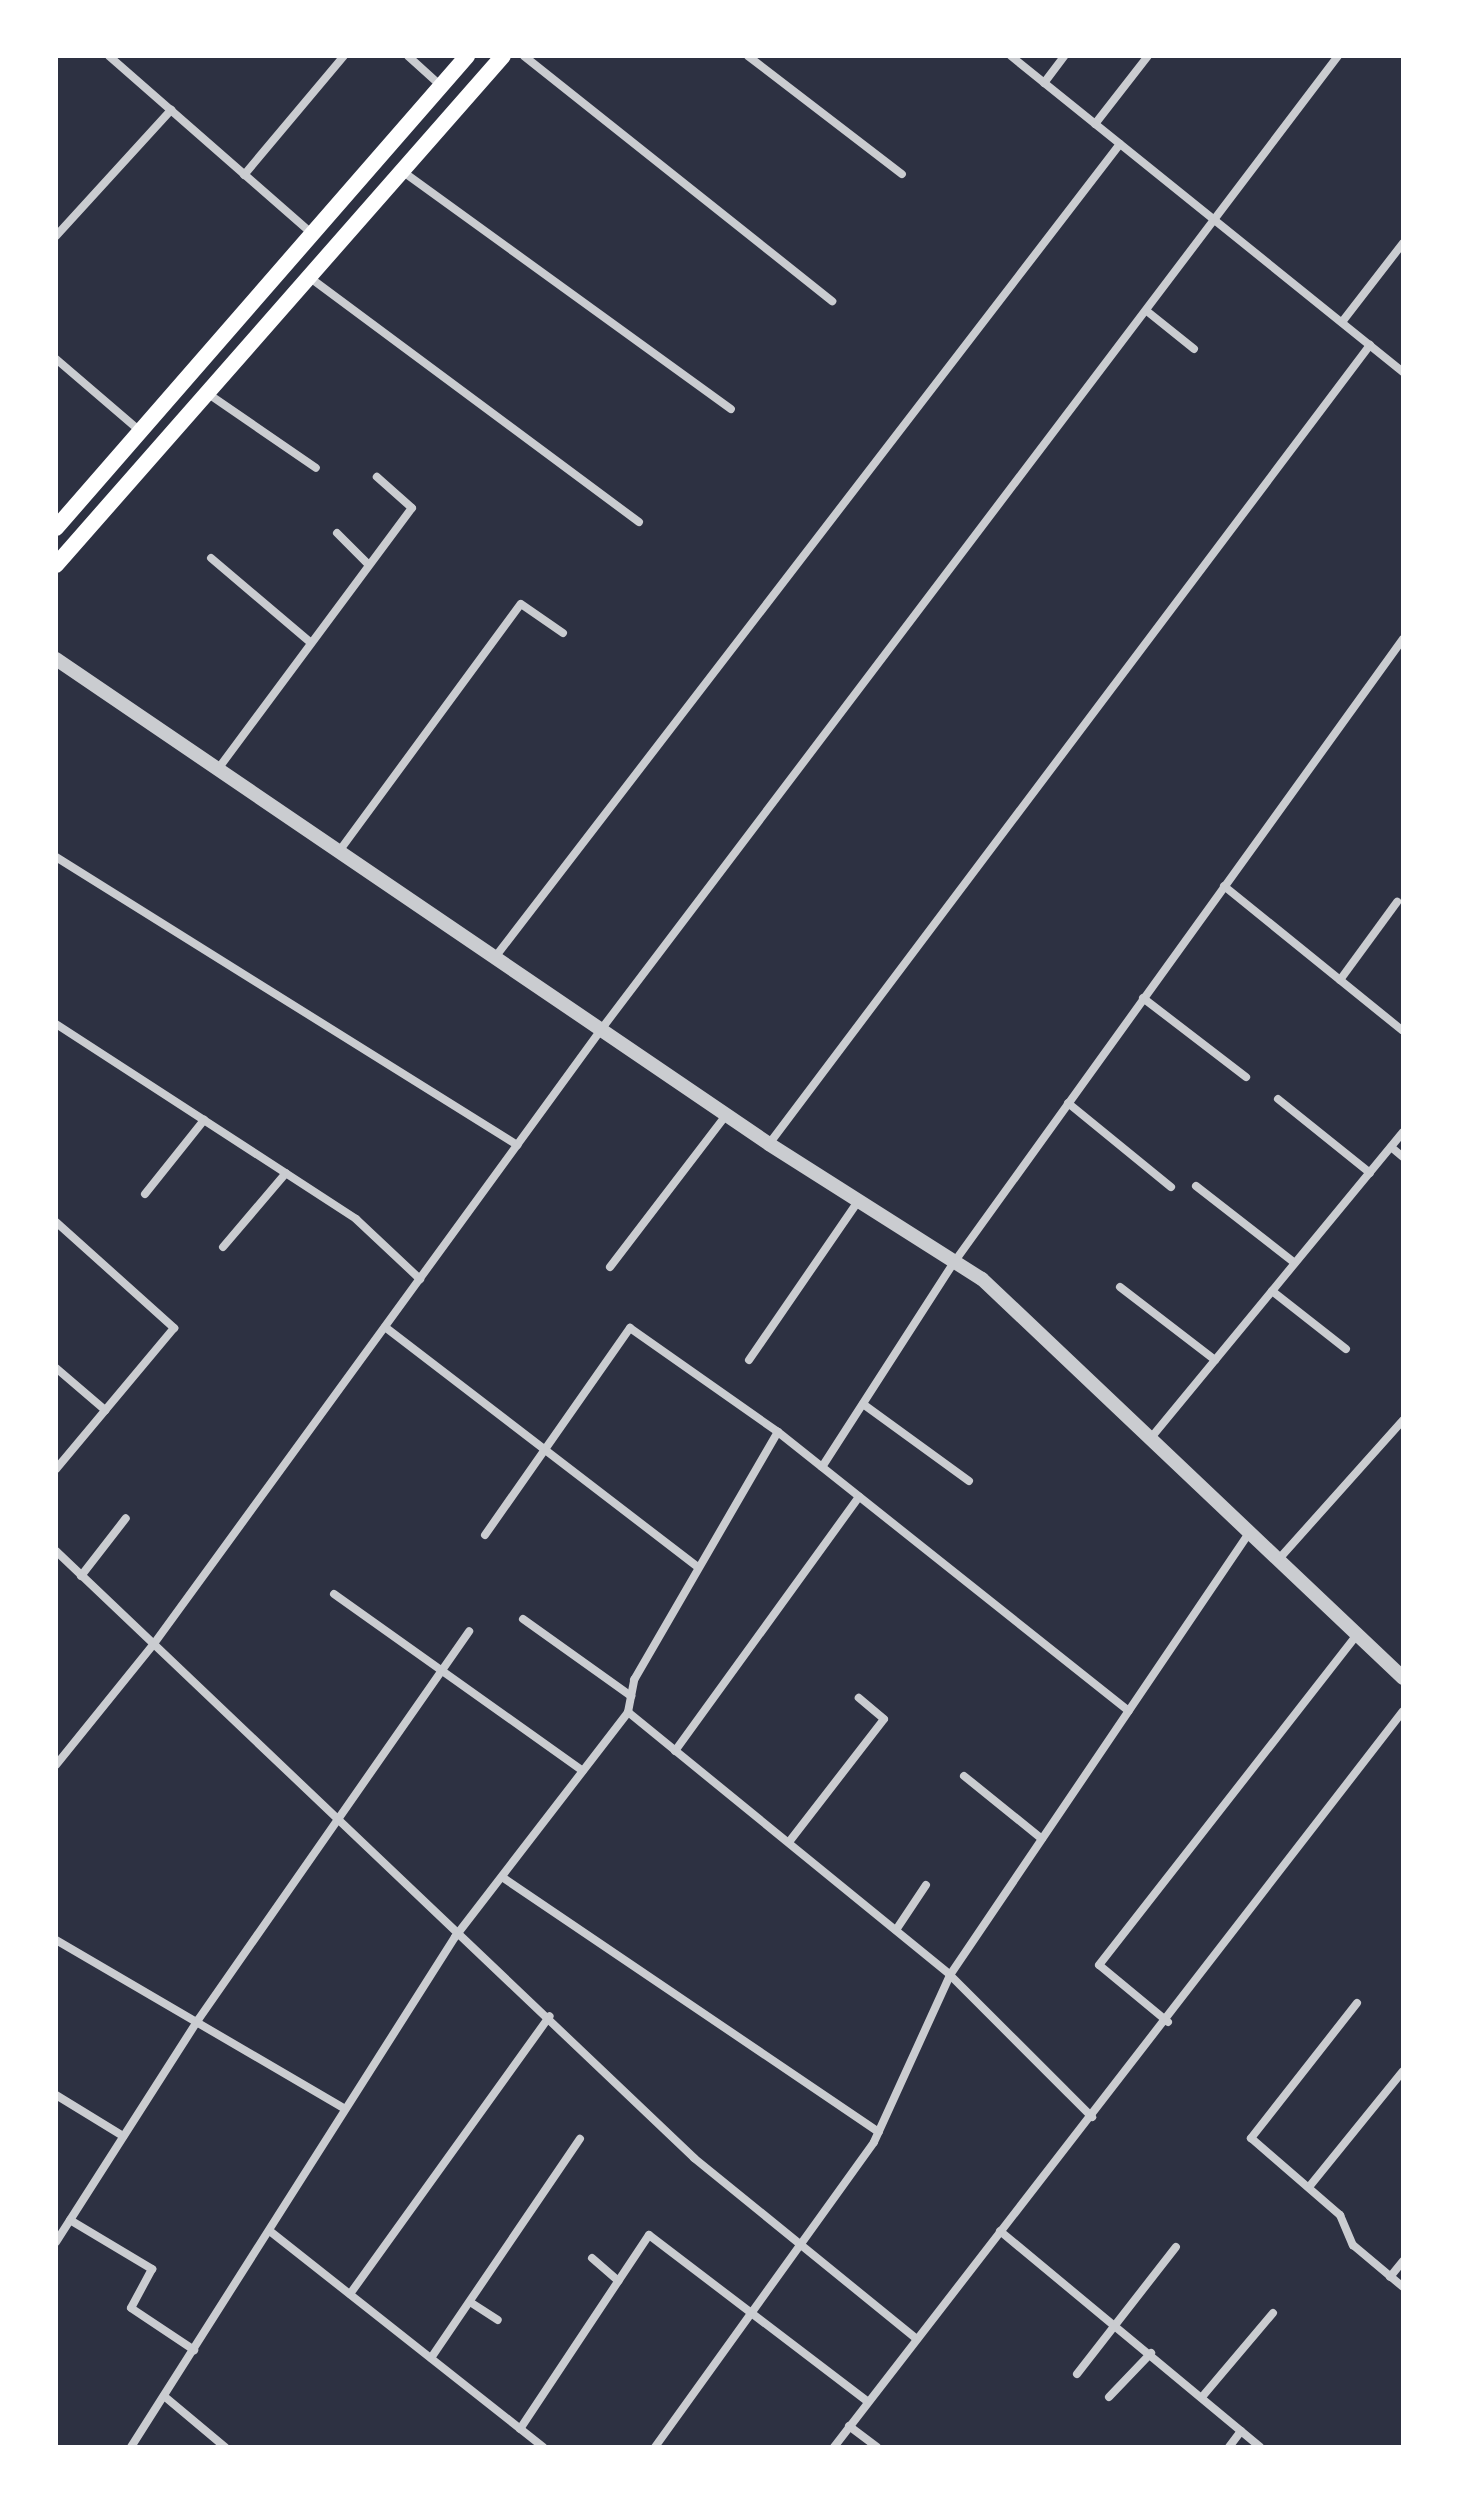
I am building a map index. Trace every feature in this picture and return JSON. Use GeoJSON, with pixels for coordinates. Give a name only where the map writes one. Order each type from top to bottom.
{"type":"FeatureCollection","features":[{"type":"Feature","properties":{"kind":"main road"},"geometry":{"type":"LineString","coordinates":[[56,528],[467,56]]}},
{"type":"Feature","properties":{"kind":"main road"},"geometry":{"type":"LineString","coordinates":[[56,565],[503,56]]}},
{"type":"Feature","properties":{"kind":"street"},"geometry":{"type":"LineString","coordinates":[[109,56],[312,234]]}},
{"type":"Feature","properties":{"kind":"street"},"geometry":{"type":"LineString","coordinates":[[244,175],[344,56]]}},
{"type":"Feature","properties":{"kind":"street"},"geometry":{"type":"LineString","coordinates":[[408,56],[440,85]]}},
{"type":"Feature","properties":{"kind":"street"},"geometry":{"type":"LineString","coordinates":[[524,56],[832,301]]}},
{"type":"Feature","properties":{"kind":"street"},"geometry":{"type":"LineString","coordinates":[[748,56],[902,174]]}},
{"type":"Feature","properties":{"kind":"street"},"geometry":{"type":"LineString","coordinates":[[1011,56],[1403,372]]}},
{"type":"Feature","properties":{"kind":"street"},"geometry":{"type":"LineString","coordinates":[[1044,83],[1064,56]]}},
{"type":"Feature","properties":{"kind":"street"},"geometry":{"type":"LineString","coordinates":[[1095,124],[1148,56]]}},
{"type":"Feature","properties":{"kind":"street"},"geometry":{"type":"LineString","coordinates":[[56,1765],[153,1645],[603,1027],[1217,222],[1338,56]]}},
{"type":"Feature","properties":{"kind":"street"},"geometry":{"type":"LineString","coordinates":[[56,236],[171,110]]}},
{"type":"Feature","properties":{"kind":"street"},"geometry":{"type":"LineString","coordinates":[[496,956],[1120,144]]}},
{"type":"Feature","properties":{"kind":"street"},"geometry":{"type":"LineString","coordinates":[[402,170],[731,409]]}},
{"type":"Feature","properties":{"kind":"street"},"geometry":{"type":"LineString","coordinates":[[1342,322],[1403,243]]}},
{"type":"Feature","properties":{"kind":"street"},"geometry":{"type":"LineString","coordinates":[[308,277],[639,522]]}},
{"type":"Feature","properties":{"kind":"street"},"geometry":{"type":"LineString","coordinates":[[1148,312],[1194,349]]}},
{"type":"Feature","properties":{"kind":"street"},"geometry":{"type":"LineString","coordinates":[[769,1144],[1370,345]]}},
{"type":"Feature","properties":{"kind":"street"},"geometry":{"type":"LineString","coordinates":[[56,359],[140,432]]}},
{"type":"Feature","properties":{"kind":"street"},"geometry":{"type":"LineString","coordinates":[[207,393],[316,468]]}},
{"type":"Feature","properties":{"kind":"street"},"geometry":{"type":"LineString","coordinates":[[218,769],[412,508],[377,477]]}},
{"type":"Feature","properties":{"kind":"street"},"geometry":{"type":"LineString","coordinates":[[337,533],[369,565]]}},
{"type":"Feature","properties":{"kind":"street"},"geometry":{"type":"LineString","coordinates":[[211,558],[310,642]]}},
{"type":"Feature","properties":{"kind":"street"},"geometry":{"type":"LineString","coordinates":[[340,850],[521,604],[563,633]]}},
{"type":"Feature","properties":{"kind":"street"},"geometry":{"type":"LineString","coordinates":[[822,1467],[955,1261],[1403,639]]}},
{"type":"Feature","properties":{"kind":"street"},"geometry":{"type":"LineString","coordinates":[[56,659],[603,1027],[769,1144],[955,1261],[1150,1439],[1403,1678]]}},
{"type":"Feature","properties":{"kind":"street"},"geometry":{"type":"LineString","coordinates":[[56,857],[517,1145]]}},
{"type":"Feature","properties":{"kind":"street"},"geometry":{"type":"LineString","coordinates":[[1224,886],[1403,1031]]}},
{"type":"Feature","properties":{"kind":"street"},"geometry":{"type":"LineString","coordinates":[[1340,980],[1397,902]]}},
{"type":"Feature","properties":{"kind":"street"},"geometry":{"type":"LineString","coordinates":[[1143,998],[1246,1077]]}},
{"type":"Feature","properties":{"kind":"street"},"geometry":{"type":"LineString","coordinates":[[56,1024],[356,1219],[420,1279]]}},
{"type":"Feature","properties":{"kind":"street"},"geometry":{"type":"LineString","coordinates":[[1278,1099],[1370,1173]]}},
{"type":"Feature","properties":{"kind":"street"},"geometry":{"type":"LineString","coordinates":[[1068,1103],[1171,1187]]}},
{"type":"Feature","properties":{"kind":"street"},"geometry":{"type":"LineString","coordinates":[[610,1267],[727,1114]]}},
{"type":"Feature","properties":{"kind":"street"},"geometry":{"type":"LineString","coordinates":[[145,1194],[204,1120]]}},
{"type":"Feature","properties":{"kind":"street"},"geometry":{"type":"LineString","coordinates":[[1150,1439],[1403,1132]]}},
{"type":"Feature","properties":{"kind":"street"},"geometry":{"type":"LineString","coordinates":[[1391,1147],[1403,1157]]}},
{"type":"Feature","properties":{"kind":"street"},"geometry":{"type":"LineString","coordinates":[[223,1247],[286,1173]]}},
{"type":"Feature","properties":{"kind":"street"},"geometry":{"type":"LineString","coordinates":[[1196,1186],[1295,1263]]}},
{"type":"Feature","properties":{"kind":"street"},"geometry":{"type":"LineString","coordinates":[[749,1360],[860,1200]]}},
{"type":"Feature","properties":{"kind":"street"},"geometry":{"type":"LineString","coordinates":[[56,1222],[174,1328],[56,1469]]}},
{"type":"Feature","properties":{"kind":"street"},"geometry":{"type":"LineString","coordinates":[[1120,1287],[1215,1360]]}},
{"type":"Feature","properties":{"kind":"street"},"geometry":{"type":"LineString","coordinates":[[1272,1291],[1346,1349]]}},
{"type":"Feature","properties":{"kind":"street"},"geometry":{"type":"LineString","coordinates":[[385,1327],[697,1566]]}},
{"type":"Feature","properties":{"kind":"street"},"geometry":{"type":"LineString","coordinates":[[485,1535],[630,1328],[778,1432],[1129,1711]]}},
{"type":"Feature","properties":{"kind":"street"},"geometry":{"type":"LineString","coordinates":[[56,1368],[105,1410]]}},
{"type":"Feature","properties":{"kind":"street"},"geometry":{"type":"LineString","coordinates":[[863,1404],[969,1481]]}},
{"type":"Feature","properties":{"kind":"street"},"geometry":{"type":"LineString","coordinates":[[1278,1560],[1403,1420]]}},
{"type":"Feature","properties":{"kind":"street"},"geometry":{"type":"LineString","coordinates":[[131,2447],[271,2232],[343,2108],[455,1937],[628,1712],[631,1696],[697,1566],[778,1432]]}},
{"type":"Feature","properties":{"kind":"street"},"geometry":{"type":"LineString","coordinates":[[675,1751],[859,1497]]}},
{"type":"Feature","properties":{"kind":"street"},"geometry":{"type":"LineString","coordinates":[[81,1576],[126,1518]]}},
{"type":"Feature","properties":{"kind":"street"},"geometry":{"type":"LineString","coordinates":[[655,2447],[879,2132],[950,1975],[1249,1533]]}},
{"type":"Feature","properties":{"kind":"street"},"geometry":{"type":"LineString","coordinates":[[56,1551],[333,1821],[455,1937],[550,2016],[694,2158],[914,2337]]}},
{"type":"Feature","properties":{"kind":"street"},"geometry":{"type":"LineString","coordinates":[[334,1594],[583,1771]]}},
{"type":"Feature","properties":{"kind":"street"},"geometry":{"type":"LineString","coordinates":[[523,1619],[631,1696]]}},
{"type":"Feature","properties":{"kind":"street"},"geometry":{"type":"LineString","coordinates":[[56,2242],[198,2020],[333,1821],[469,1631]]}},
{"type":"Feature","properties":{"kind":"street"},"geometry":{"type":"LineString","coordinates":[[1168,2022],[1099,1965],[1357,1635]]}},
{"type":"Feature","properties":{"kind":"street"},"geometry":{"type":"LineString","coordinates":[[789,1842],[884,1719],[859,1698]]}},
{"type":"Feature","properties":{"kind":"street"},"geometry":{"type":"LineString","coordinates":[[834,2447],[914,2337],[1168,2022],[1403,1711]]}},
{"type":"Feature","properties":{"kind":"street"},"geometry":{"type":"LineString","coordinates":[[628,1712],[950,1975],[1092,2117]]}},
{"type":"Feature","properties":{"kind":"street"},"geometry":{"type":"LineString","coordinates":[[964,1776],[1042,1839]]}},
{"type":"Feature","properties":{"kind":"street"},"geometry":{"type":"LineString","coordinates":[[502,1877],[879,2132]]}},
{"type":"Feature","properties":{"kind":"street"},"geometry":{"type":"LineString","coordinates":[[896,1930],[926,1885]]}},
{"type":"Feature","properties":{"kind":"street"},"geometry":{"type":"LineString","coordinates":[[56,1940],[198,2020],[343,2108]]}},
{"type":"Feature","properties":{"kind":"street"},"geometry":{"type":"LineString","coordinates":[[1357,2003],[1251,2138],[1340,2215],[1353,2245],[1403,2287]]}},
{"type":"Feature","properties":{"kind":"street"},"geometry":{"type":"LineString","coordinates":[[350,2294],[550,2016]]}},
{"type":"Feature","properties":{"kind":"street"},"geometry":{"type":"LineString","coordinates":[[1309,2187],[1403,2071]]}},
{"type":"Feature","properties":{"kind":"street"},"geometry":{"type":"LineString","coordinates":[[56,2095],[123,2136]]}},
{"type":"Feature","properties":{"kind":"street"},"geometry":{"type":"LineString","coordinates":[[431,2358],[580,2139]]}},
{"type":"Feature","properties":{"kind":"street"},"geometry":{"type":"LineString","coordinates":[[70,2220],[152,2269],[131,2308],[194,2350]]}},
{"type":"Feature","properties":{"kind":"street"},"geometry":{"type":"LineString","coordinates":[[1000,2231],[1118,2325],[1260,2447]]}},
{"type":"Feature","properties":{"kind":"street"},"geometry":{"type":"LineString","coordinates":[[271,2232],[543,2447]]}},
{"type":"Feature","properties":{"kind":"street"},"geometry":{"type":"LineString","coordinates":[[520,2429],[649,2235],[867,2401]]}},
{"type":"Feature","properties":{"kind":"street"},"geometry":{"type":"LineString","coordinates":[[1077,2374],[1176,2247]]}},
{"type":"Feature","properties":{"kind":"street"},"geometry":{"type":"LineString","coordinates":[[592,2258],[618,2281]]}},
{"type":"Feature","properties":{"kind":"street"},"geometry":{"type":"LineString","coordinates":[[1390,2277],[1403,2261]]}},
{"type":"Feature","properties":{"kind":"street"},"geometry":{"type":"LineString","coordinates":[[470,2302],[498,2320]]}},
{"type":"Feature","properties":{"kind":"street"},"geometry":{"type":"LineString","coordinates":[[1202,2397],[1273,2313]]}},
{"type":"Feature","properties":{"kind":"street"},"geometry":{"type":"LineString","coordinates":[[1109,2397],[1151,2353]]}},
{"type":"Feature","properties":{"kind":"street"},"geometry":{"type":"LineString","coordinates":[[164,2396],[225,2447]]}},
{"type":"Feature","properties":{"kind":"street"},"geometry":{"type":"LineString","coordinates":[[849,2426],[877,2447]]}},
{"type":"Feature","properties":{"kind":"street"},"geometry":{"type":"LineString","coordinates":[[1229,2447],[1241,2431]]}}]}
